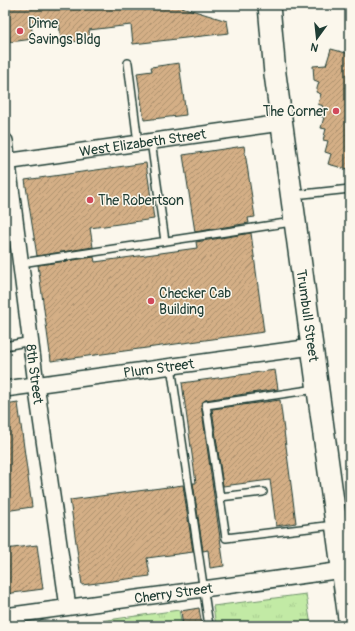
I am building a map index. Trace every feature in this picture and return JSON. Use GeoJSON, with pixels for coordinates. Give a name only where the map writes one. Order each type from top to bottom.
{"type":"FeatureCollection","features":[{"type":"Feature","properties":{"kind":"street","name":"Trumbull Street"},"geometry":{"type":"LineString","coordinates":[[269,5],[281,123],[336,524],[346,570],[350,626]]}},
{"type":"Feature","properties":{"kind":"street","name":"West Elizabeth Street"},"geometry":{"type":"LineString","coordinates":[[6,161],[281,123]]}},
{"type":"Feature","properties":{"kind":"street","name":"8th Street"},"geometry":{"type":"LineString","coordinates":[[5,141],[6,161],[21,263],[36,384],[68,607]]}},
{"type":"Feature","properties":{"kind":"street","name":"Plum Street"},"geometry":{"type":"LineString","coordinates":[[5,389],[312,347]]}},
{"type":"Feature","properties":{"kind":"street","name":"Cherry Street"},"geometry":{"type":"LineString","coordinates":[[5,616],[346,570]]}},
{"type":"Feature","properties":{"kind":"lane"},"geometry":{"type":"LineString","coordinates":[[128,63],[165,241]]}},
{"type":"Feature","properties":{"kind":"lane"},"geometry":{"type":"LineString","coordinates":[[292,196],[350,188]]}},
{"type":"Feature","properties":{"kind":"lane"},"geometry":{"type":"LineString","coordinates":[[21,263],[295,221]]}},
{"type":"Feature","properties":{"kind":"lane"},"geometry":{"type":"LineString","coordinates":[[5,346],[31,341]]}},
{"type":"Feature","properties":{"kind":"lane"},"geometry":{"type":"LineString","coordinates":[[171,366],[209,626]]}},
{"type":"Feature","properties":{"kind":"lane"},"geometry":{"type":"LineString","coordinates":[[318,389],[206,405],[226,538],[336,524]]}},
{"type":"Feature","properties":{"kind":"lane"},"geometry":{"type":"LineString","coordinates":[[220,497],[262,492]]}},
{"type":"Feature","properties":{"kind":"green space"},"geometry":{"type":"Polygon","coordinates":[[[306,594],[311,626],[216,626],[213,606],[306,594]]]}},
{"type":"Feature","properties":{"kind":"green space"},"geometry":{"type":"Polygon","coordinates":[[[179,610],[182,626],[65,626],[179,610]]]}},
{"type":"Feature","properties":{"kind":"building"},"geometry":{"type":"Polygon","coordinates":[[[5,5],[175,5],[227,21],[229,33],[133,44],[131,25],[89,30],[90,40],[61,43],[59,20],[31,23],[33,39],[10,42],[5,5]]]}},
{"type":"Feature","properties":{"kind":"building","name":"The Corner"},"geometry":{"type":"Polygon","coordinates":[[[331,49],[350,54],[350,170],[328,164],[331,154],[325,152],[328,141],[323,140],[326,129],[321,128],[324,117],[320,116],[323,106],[318,104],[321,94],[316,92],[319,82],[314,80],[313,66],[326,65],[331,49]]]}},
{"type":"Feature","properties":{"kind":"building"},"geometry":{"type":"Polygon","coordinates":[[[179,63],[186,115],[144,120],[137,73],[152,71],[151,67],[179,63]]]}},
{"type":"Feature","properties":{"kind":"building"},"geometry":{"type":"Polygon","coordinates":[[[244,146],[255,217],[248,218],[249,223],[195,232],[183,155],[244,146]]]}},
{"type":"Feature","properties":{"kind":"building","name":"The Robertson"},"geometry":{"type":"Polygon","coordinates":[[[146,163],[154,219],[90,228],[93,247],[37,256],[25,180],[146,163]]]}},
{"type":"Feature","properties":{"kind":"building","name":"Checker Cab Building"},"geometry":{"type":"Polygon","coordinates":[[[251,233],[264,332],[51,361],[38,265],[94,257],[95,262],[197,248],[196,242],[251,233]]]}},
{"type":"Feature","properties":{"kind":"building"},"geometry":{"type":"Polygon","coordinates":[[[275,370],[278,389],[205,400],[201,404],[224,566],[210,568],[208,550],[203,551],[193,483],[196,483],[182,383],[275,370]]]}},
{"type":"Feature","properties":{"kind":"building"},"geometry":{"type":"Polygon","coordinates":[[[280,400],[296,523],[276,526],[270,480],[223,486],[212,409],[280,400]]]}},
{"type":"Feature","properties":{"kind":"building"},"geometry":{"type":"Polygon","coordinates":[[[18,403],[32,507],[5,511],[5,405],[18,403]]]}},
{"type":"Feature","properties":{"kind":"building"},"geometry":{"type":"Polygon","coordinates":[[[183,485],[193,552],[147,558],[150,576],[82,585],[70,500],[183,485]]]}},
{"type":"Feature","properties":{"kind":"building"},"geometry":{"type":"Polygon","coordinates":[[[37,545],[43,589],[5,594],[5,549],[37,545]]]}},
{"type":"Feature","properties":{"kind":"building"},"geometry":{"type":"Polygon","coordinates":[[[199,608],[202,626],[183,626],[181,611],[199,608]]]}},
{"type":"Feature","properties":{"kind":"place","name":"Dime Savings Bldg"},"geometry":{"type":"Point","coordinates":[20,31]}},
{"type":"Feature","properties":{"kind":"place","name":"The Corner"},"geometry":{"type":"Point","coordinates":[336,111]}},
{"type":"Feature","properties":{"kind":"place","name":"The Robertson"},"geometry":{"type":"Point","coordinates":[90,200]}},
{"type":"Feature","properties":{"kind":"place","name":"Checker Cab Building"},"geometry":{"type":"Point","coordinates":[151,301]}}]}
